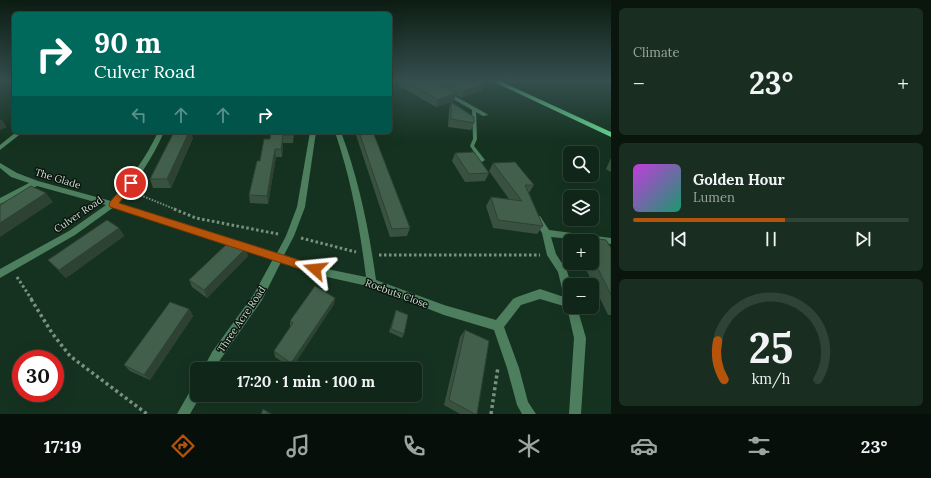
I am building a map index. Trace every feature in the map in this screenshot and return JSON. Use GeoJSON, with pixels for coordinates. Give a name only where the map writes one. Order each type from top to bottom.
{"type":"FeatureCollection","features":[{"type":"Feature","properties":{"kind":"main road"},"geometry":{"type":"LineString","coordinates":[[537,100],[611,135]]}},
{"type":"Feature","properties":{"kind":"street"},"geometry":{"type":"LineString","coordinates":[[459,100],[485,114]]}},
{"type":"Feature","properties":{"kind":"street"},"geometry":{"type":"LineString","coordinates":[[0,148],[18,134]]}},
{"type":"Feature","properties":{"kind":"street","name":"Culver Road"},"geometry":{"type":"LineString","coordinates":[[0,274],[72,233],[113,204],[126,189],[152,152],[160,134]]}},
{"type":"Feature","properties":{"kind":"street","name":"Three Acre Road"},"geometry":{"type":"LineString","coordinates":[[213,362],[258,297],[290,236],[301,207],[314,134]]}},
{"type":"Feature","properties":{"kind":"street"},"geometry":{"type":"LineString","coordinates":[[339,134],[351,168],[361,211],[372,283]]}},
{"type":"Feature","properties":{"kind":"street","name":"The Glade"},"geometry":{"type":"LineString","coordinates":[[0,166],[14,174],[36,183],[113,204]]}},
{"type":"Feature","properties":{"kind":"street"},"geometry":{"type":"LineString","coordinates":[[0,201],[36,183]]}},
{"type":"Feature","properties":{"kind":"street","name":"Roebuts Close"},"geometry":{"type":"LineString","coordinates":[[113,204],[327,273],[372,283],[444,310],[498,326]]}},
{"type":"Feature","properties":{"kind":"street"},"geometry":{"type":"LineString","coordinates":[[535,216],[546,234],[552,255],[562,271],[564,278]]}},
{"type":"Feature","properties":{"kind":"street"},"geometry":{"type":"LineString","coordinates":[[546,234],[611,241]]}},
{"type":"Feature","properties":{"kind":"street"},"geometry":{"type":"LineString","coordinates":[[530,414],[523,405],[514,368],[498,326],[517,302],[540,294],[563,301]]}},
{"type":"Feature","properties":{"kind":"street"},"geometry":{"type":"LineString","coordinates":[[574,314],[580,338],[575,414]]}},
{"type":"Feature","properties":{"kind":"street"},"geometry":{"type":"LineString","coordinates":[[183,414],[190,402]]}},
{"type":"Feature","properties":{"kind":"lane"},"geometry":{"type":"LineString","coordinates":[[474,109],[475,139],[472,146],[482,160]]}},
{"type":"Feature","properties":{"kind":"path"},"geometry":{"type":"LineString","coordinates":[[126,189],[196,218],[290,236],[368,255],[552,255]]}},
{"type":"Feature","properties":{"kind":"path"},"geometry":{"type":"LineString","coordinates":[[11,268],[52,333],[70,356],[147,414]]}},
{"type":"Feature","properties":{"kind":"path"},"geometry":{"type":"LineString","coordinates":[[491,414],[499,360]]}},
{"type":"Feature","properties":{"kind":"building"},"geometry":{"type":"Polygon","coordinates":[[[451,102],[474,117],[474,123],[451,119],[451,102]]]}},
{"type":"Feature","properties":{"kind":"building"},"geometry":{"type":"Polygon","coordinates":[[[173,134],[188,134],[167,179],[150,179],[173,134]]]}},
{"type":"Feature","properties":{"kind":"building"},"geometry":{"type":"Polygon","coordinates":[[[271,134],[293,134],[283,135],[281,149],[275,149],[267,196],[249,195],[257,161],[260,161],[264,139],[270,139],[271,134]]]}},
{"type":"Feature","properties":{"kind":"building"},"geometry":{"type":"Polygon","coordinates":[[[360,134],[374,134],[410,228],[392,229],[360,134]]]}},
{"type":"Feature","properties":{"kind":"building"},"geometry":{"type":"Polygon","coordinates":[[[474,152],[489,173],[469,174],[455,153],[474,152]]]}},
{"type":"Feature","properties":{"kind":"building"},"geometry":{"type":"Polygon","coordinates":[[[515,162],[534,185],[525,185],[543,226],[498,220],[491,197],[522,201],[493,163],[515,162]]]}},
{"type":"Feature","properties":{"kind":"building"},"geometry":{"type":"Polygon","coordinates":[[[31,186],[46,193],[0,223],[0,205],[31,186]]]}},
{"type":"Feature","properties":{"kind":"building"},"geometry":{"type":"Polygon","coordinates":[[[107,220],[119,228],[59,270],[48,260],[107,220]]]}},
{"type":"Feature","properties":{"kind":"building"},"geometry":{"type":"Polygon","coordinates":[[[599,239],[606,240],[611,248],[611,295],[598,270],[599,239]]]}},
{"type":"Feature","properties":{"kind":"building"},"geometry":{"type":"Polygon","coordinates":[[[231,240],[246,248],[204,290],[189,280],[231,240]]]}},
{"type":"Feature","properties":{"kind":"building"},"geometry":{"type":"Polygon","coordinates":[[[315,286],[335,298],[292,362],[274,351],[293,323],[290,321],[315,286]]]}},
{"type":"Feature","properties":{"kind":"building"},"geometry":{"type":"Polygon","coordinates":[[[170,302],[189,309],[144,375],[124,365],[170,302]]]}},
{"type":"Feature","properties":{"kind":"building"},"geometry":{"type":"Polygon","coordinates":[[[396,310],[408,315],[404,334],[391,329],[396,310]]]}},
{"type":"Feature","properties":{"kind":"building"},"geometry":{"type":"Polygon","coordinates":[[[465,330],[489,341],[477,414],[449,400],[465,330]]]}},
{"type":"Feature","properties":{"kind":"building"},"geometry":{"type":"Polygon","coordinates":[[[263,409],[271,414],[261,414],[263,409]]]}},
{"type":"Feature","properties":{"kind":"route"},"geometry":{"type":"LineString","coordinates":[[131,183],[113,204],[146,216],[224,239],[315,269]]}}]}
